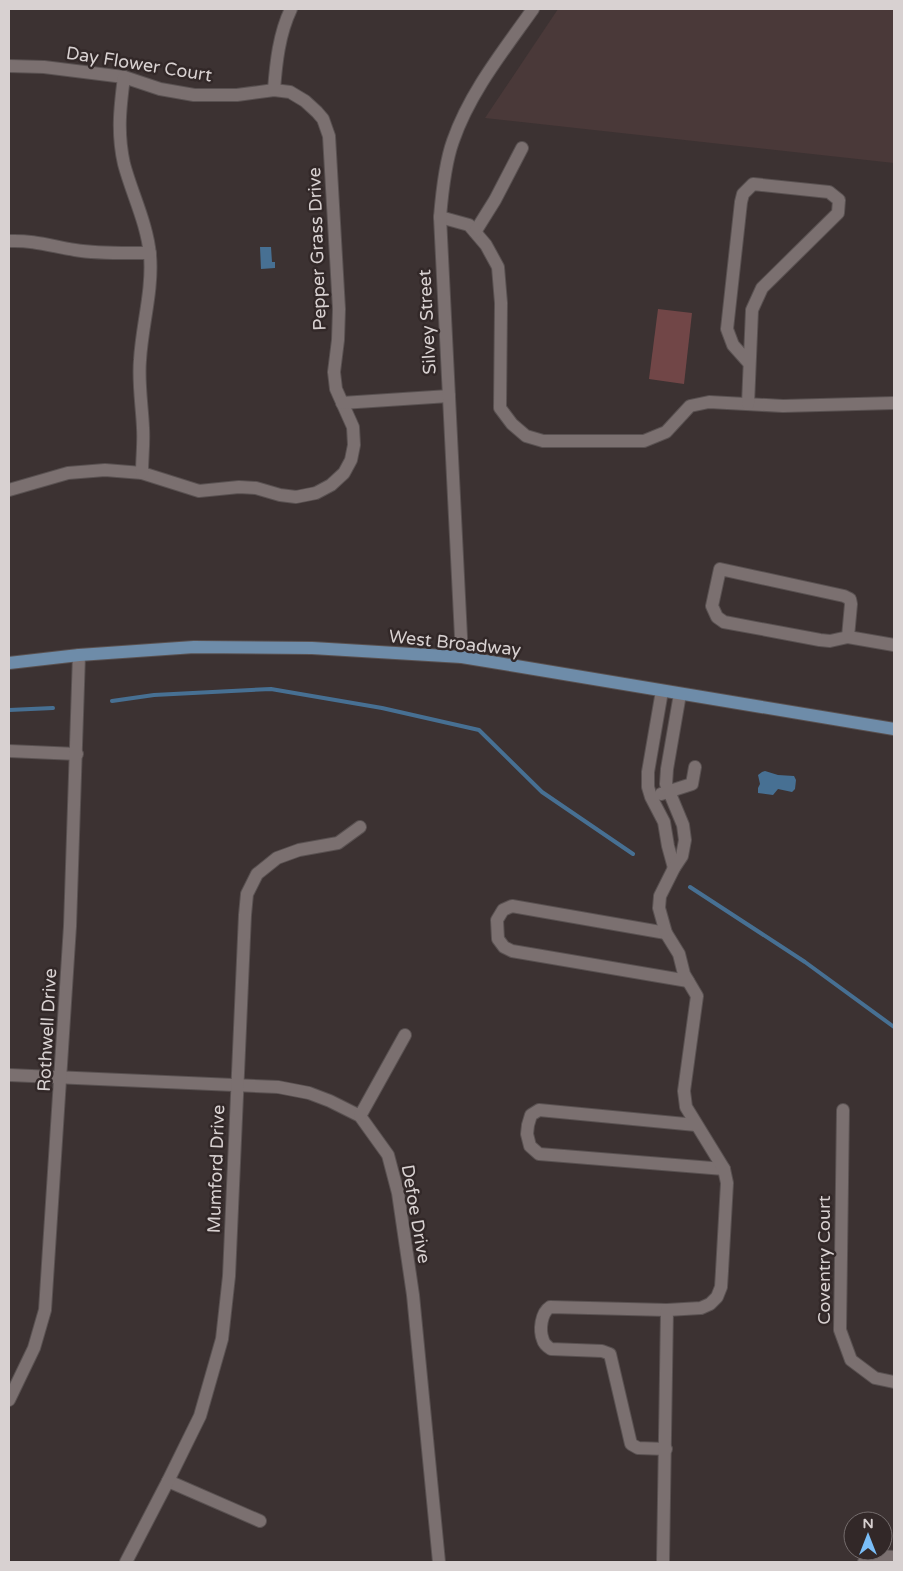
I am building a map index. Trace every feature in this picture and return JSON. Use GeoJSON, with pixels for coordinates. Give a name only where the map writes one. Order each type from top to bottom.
{"type":"FeatureCollection","features":[{"type":"Feature","properties":{"kind":"main road","name":"West Broadway"},"geometry":{"type":"LineString","coordinates":[[9,663],[79,654],[194,647],[312,648],[462,657],[894,730]]}},
{"type":"Feature","properties":{"kind":"street"},"geometry":{"type":"LineString","coordinates":[[274,90],[281,37],[291,9]]}},
{"type":"Feature","properties":{"kind":"street","name":"Silvey Street"},"geometry":{"type":"LineString","coordinates":[[462,657],[440,217],[442,190],[453,142],[468,106],[533,9]]}},
{"type":"Feature","properties":{"kind":"street","name":"Day Flower Court"},"geometry":{"type":"LineString","coordinates":[[9,66],[44,67],[124,77],[160,89],[194,95],[238,95],[274,90],[290,92],[305,101],[317,112]]}},
{"type":"Feature","properties":{"kind":"street"},"geometry":{"type":"LineString","coordinates":[[9,490],[68,473],[105,470],[142,473],[143,429],[139,362],[150,278],[150,253],[143,220],[124,163],[119,132],[124,77]]}},
{"type":"Feature","properties":{"kind":"street","name":"Pepper Grass Drive"},"geometry":{"type":"LineString","coordinates":[[142,473],[198,491],[239,487],[256,488],[280,495],[296,497],[316,493],[331,485],[344,473],[351,460],[354,445],[353,427],[336,389],[334,372],[339,309],[329,136],[323,119],[317,112]]}},
{"type":"Feature","properties":{"kind":"street"},"geometry":{"type":"LineString","coordinates":[[475,232],[495,200],[522,148]]}},
{"type":"Feature","properties":{"kind":"street"},"geometry":{"type":"LineString","coordinates":[[748,404],[752,310],[762,288],[838,213],[839,200],[829,192],[754,184],[743,194],[727,329],[733,345],[749,363]]}},
{"type":"Feature","properties":{"kind":"street"},"geometry":{"type":"LineString","coordinates":[[440,217],[469,225],[486,245],[498,267],[501,303],[500,408],[512,424],[526,436],[543,441],[644,441],[666,432],[690,406],[709,402],[783,406],[894,403]]}},
{"type":"Feature","properties":{"kind":"street"},"geometry":{"type":"LineString","coordinates":[[9,241],[23,240],[75,250],[103,253],[150,253]]}},
{"type":"Feature","properties":{"kind":"street"},"geometry":{"type":"LineString","coordinates":[[342,403],[448,396]]}},
{"type":"Feature","properties":{"kind":"street"},"geometry":{"type":"LineString","coordinates":[[848,637],[851,604],[850,600],[844,596],[720,569],[712,606],[717,617],[724,622],[820,640],[848,637],[894,645]]}},
{"type":"Feature","properties":{"kind":"street","name":"Rothwell Drive"},"geometry":{"type":"LineString","coordinates":[[9,1400],[34,1348],[45,1310],[70,926],[79,654]]}},
{"type":"Feature","properties":{"kind":"street"},"geometry":{"type":"LineString","coordinates":[[662,691],[648,772],[648,787],[664,822],[674,868]]}},
{"type":"Feature","properties":{"kind":"street"},"geometry":{"type":"LineString","coordinates":[[666,1449],[638,1448],[631,1444],[610,1354],[602,1351],[550,1349],[542,1340],[542,1318],[545,1310],[550,1307],[667,1310],[701,1308],[710,1304],[717,1297],[721,1287],[727,1183],[724,1169],[686,1108],[684,1091],[697,996],[684,974],[679,954],[666,933],[659,908],[660,896],[682,856],[685,840],[683,825],[666,784],[680,694]]}},
{"type":"Feature","properties":{"kind":"street"},"geometry":{"type":"LineString","coordinates":[[9,751],[77,754]]}},
{"type":"Feature","properties":{"kind":"street"},"geometry":{"type":"LineString","coordinates":[[652,797],[692,784],[695,767]]}},
{"type":"Feature","properties":{"kind":"street","name":"Mumford Drive"},"geometry":{"type":"LineString","coordinates":[[126,1562],[200,1416],[222,1339],[229,1276],[247,894],[257,874],[277,858],[299,850],[338,844],[360,827]]}},
{"type":"Feature","properties":{"kind":"street"},"geometry":{"type":"LineString","coordinates":[[666,933],[512,906],[503,910],[497,920],[498,939],[504,947],[512,951],[688,981]]}},
{"type":"Feature","properties":{"kind":"street"},"geometry":{"type":"LineString","coordinates":[[360,1116],[405,1035]]}},
{"type":"Feature","properties":{"kind":"street","name":"Defoe Drive"},"geometry":{"type":"LineString","coordinates":[[9,1076],[278,1087],[309,1093],[360,1116],[388,1155],[398,1193],[413,1295],[438,1562]]}},
{"type":"Feature","properties":{"kind":"street"},"geometry":{"type":"LineString","coordinates":[[696,1124],[539,1110],[531,1116],[527,1134],[530,1146],[539,1154],[724,1169]]}},
{"type":"Feature","properties":{"kind":"street","name":"Coventry Court"},"geometry":{"type":"LineString","coordinates":[[844,1110],[840,1330],[851,1360],[875,1378],[894,1382]]}},
{"type":"Feature","properties":{"kind":"street"},"geometry":{"type":"LineString","coordinates":[[664,1562],[667,1310]]}},
{"type":"Feature","properties":{"kind":"street"},"geometry":{"type":"LineString","coordinates":[[168,1481],[260,1521]]}},
{"type":"Feature","properties":{"kind":"street"},"geometry":{"type":"LineString","coordinates":[[864,1562],[879,1556],[894,1557]]}},
{"type":"Feature","properties":{"kind":"shaded area"},"geometry":{"type":"Polygon","coordinates":[[[558,9],[894,9],[894,163],[485,118],[558,9]]]}},
{"type":"Feature","properties":{"kind":"shaded area"},"geometry":{"type":"Polygon","coordinates":[[[658,309],[692,313],[684,384],[649,379],[658,309]]]}},
{"type":"Feature","properties":{"kind":"water"},"geometry":{"type":"Polygon","coordinates":[[[260,247],[271,247],[272,262],[275,262],[275,268],[261,269],[260,247]]]}},
{"type":"Feature","properties":{"kind":"water"},"geometry":{"type":"Polygon","coordinates":[[[765,771],[778,775],[794,776],[796,780],[795,789],[792,792],[778,789],[773,795],[758,793],[760,784],[758,775],[765,771]]]}},
{"type":"Feature","properties":{"kind":"waterway"},"geometry":{"type":"LineString","coordinates":[[112,701],[154,695],[271,689],[382,708],[479,730],[542,792],[633,854]]}},
{"type":"Feature","properties":{"kind":"waterway"},"geometry":{"type":"LineString","coordinates":[[9,710],[53,708]]}},
{"type":"Feature","properties":{"kind":"waterway"},"geometry":{"type":"LineString","coordinates":[[690,887],[805,962],[894,1027]]}}]}
